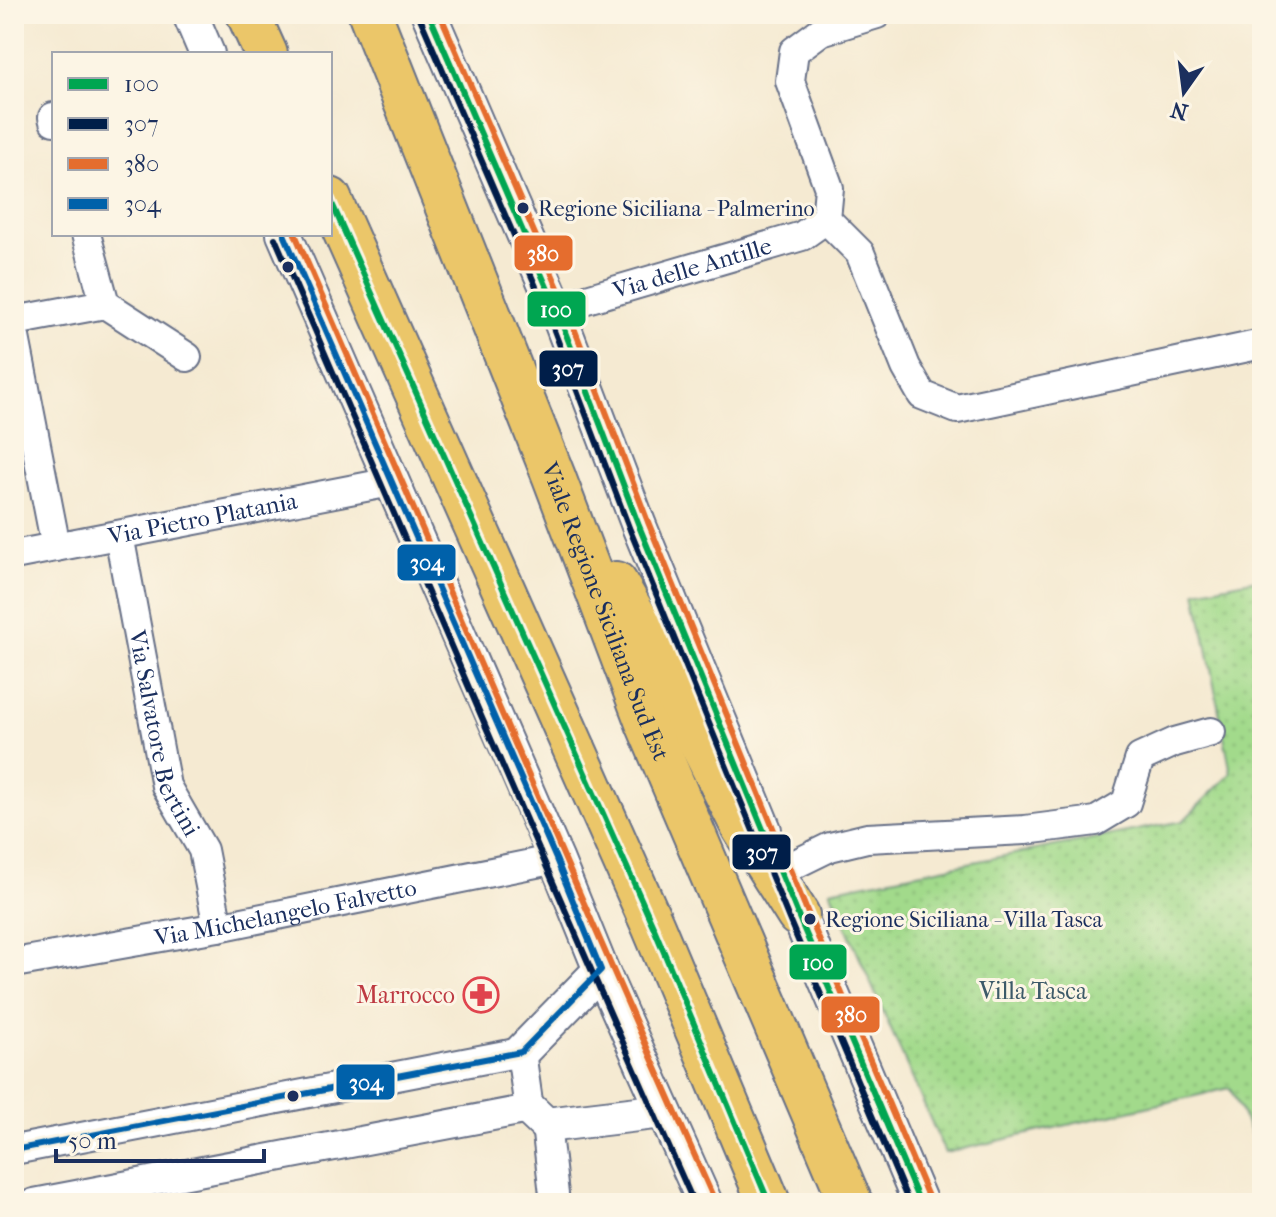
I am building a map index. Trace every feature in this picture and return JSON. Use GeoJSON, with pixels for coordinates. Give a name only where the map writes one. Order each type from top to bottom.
{"type":"FeatureCollection","features":[{"type":"Feature","properties":{"kind":"main road"},"geometry":{"type":"LineString","coordinates":[[248,14],[265,52]]}},
{"type":"Feature","properties":{"kind":"main road","name":"Viale Regione Siciliana Sud Est"},"geometry":{"type":"LineString","coordinates":[[370,14],[653,736],[851,1203]]}},
{"type":"Feature","properties":{"kind":"main road"},"geometry":{"type":"LineString","coordinates":[[332,204],[653,926],[769,1203]]}},
{"type":"Feature","properties":{"kind":"main road"},"geometry":{"type":"LineString","coordinates":[[554,477],[649,640],[743,828],[798,915]]}},
{"type":"Feature","properties":{"kind":"street"},"geometry":{"type":"LineString","coordinates":[[190,14],[206,52]]}},
{"type":"Feature","properties":{"kind":"street"},"geometry":{"type":"LineString","coordinates":[[429,14],[556,308],[639,526],[920,1203]]}},
{"type":"Feature","properties":{"kind":"street"},"geometry":{"type":"LineString","coordinates":[[877,14],[821,31],[794,51],[790,81],[829,188],[826,219],[860,253],[906,367],[922,395],[957,409],[1262,344]]}},
{"type":"Feature","properties":{"kind":"street","name":"Via delle Antille"},"geometry":{"type":"LineString","coordinates":[[556,308],[802,236],[826,219]]}},
{"type":"Feature","properties":{"kind":"street"},"geometry":{"type":"LineString","coordinates":[[87,236],[105,304],[187,357]]}},
{"type":"Feature","properties":{"kind":"street"},"geometry":{"type":"LineString","coordinates":[[285,236],[556,859],[601,970],[705,1203]]}},
{"type":"Feature","properties":{"kind":"street"},"geometry":{"type":"LineString","coordinates":[[56,547],[15,337],[105,304]]}},
{"type":"Feature","properties":{"kind":"street","name":"Via Pietro Platania"},"geometry":{"type":"LineString","coordinates":[[14,555],[391,482]]}},
{"type":"Feature","properties":{"kind":"street","name":"Via Salvatore Bertini"},"geometry":{"type":"LineString","coordinates":[[119,535],[166,786],[203,850],[218,927]]}},
{"type":"Feature","properties":{"kind":"street"},"geometry":{"type":"LineString","coordinates":[[781,871],[830,847],[867,838],[1025,830],[1096,821],[1126,803],[1140,758],[1175,742],[1211,732]]}},
{"type":"Feature","properties":{"kind":"street","name":"Via Michelangelo Falvetto"},"geometry":{"type":"LineString","coordinates":[[14,963],[218,927],[556,859]]}},
{"type":"Feature","properties":{"kind":"street"},"geometry":{"type":"LineString","coordinates":[[14,1150],[521,1052],[601,970]]}},
{"type":"Feature","properties":{"kind":"street"},"geometry":{"type":"LineString","coordinates":[[521,1052],[555,1203]]}},
{"type":"Feature","properties":{"kind":"street"},"geometry":{"type":"LineString","coordinates":[[34,1203],[537,1117],[663,1111]]}},
{"type":"Feature","properties":{"kind":"green space","name":"Villa Tasca"},"geometry":{"type":"Polygon","coordinates":[[[1262,578],[1262,1157],[1230,1088],[945,1153],[830,890],[1183,821],[1231,773],[1196,591],[1262,578]]]}},
{"type":"Feature","properties":{"kind":"transit line","name":"100"},"geometry":{"type":"LineString","coordinates":[[429,14],[556,308],[639,526],[920,1203]]}},
{"type":"Feature","properties":{"kind":"transit line","name":"380"},"geometry":{"type":"LineString","coordinates":[[440,14],[565,304],[648,522],[929,1199]]}},
{"type":"Feature","properties":{"kind":"transit line","name":"307"},"geometry":{"type":"LineString","coordinates":[[420,18],[547,312],[630,530],[909,1203]]}},
{"type":"Feature","properties":{"kind":"transit line","name":"100"},"geometry":{"type":"LineString","coordinates":[[332,204],[653,926],[769,1203]]}},
{"type":"Feature","properties":{"kind":"transit line","name":"304"},"geometry":{"type":"LineString","coordinates":[[14,1150],[521,1052],[601,970],[556,859],[285,236]]}},
{"type":"Feature","properties":{"kind":"transit line","name":"380"},"geometry":{"type":"LineString","coordinates":[[296,236],[714,1199]]}},
{"type":"Feature","properties":{"kind":"transit line","name":"307"},"geometry":{"type":"LineString","coordinates":[[275,238],[694,1203]]}},
{"type":"Feature","properties":{"kind":"place","name":"Regione Siciliana - Palmerino"},"geometry":{"type":"Point","coordinates":[523,208]}},
{"type":"Feature","properties":{"kind":"place","name":"Regione Siciliana - Villa Tasca"},"geometry":{"type":"Point","coordinates":[810,919]}},
{"type":"Feature","properties":{"kind":"place","name":"Marrocco"},"geometry":{"type":"Point","coordinates":[481,995]}}]}
